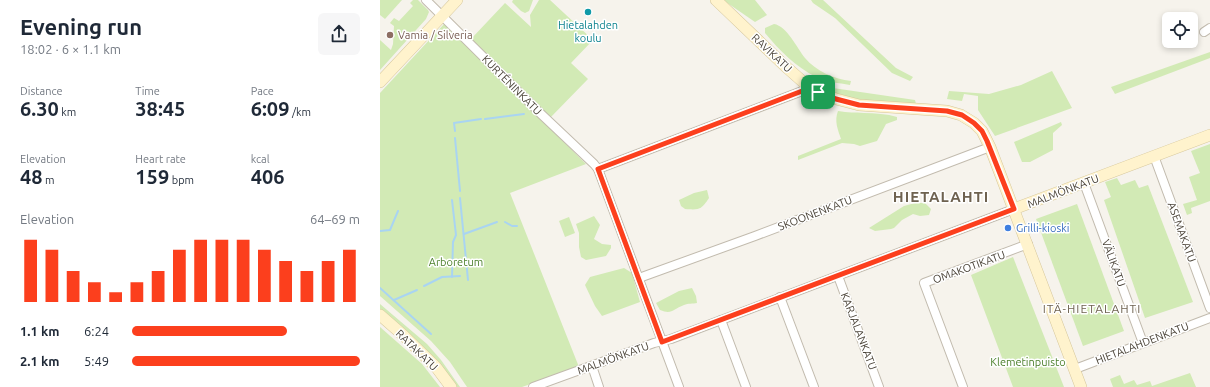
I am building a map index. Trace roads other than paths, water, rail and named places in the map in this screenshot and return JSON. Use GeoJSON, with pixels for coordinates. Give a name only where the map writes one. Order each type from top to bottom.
{"type":"FeatureCollection","features":[{"type":"Feature","properties":{"kind":"street","name":"KURTÉNINKATU"},"geometry":{"type":"LineString","coordinates":[[426,0],[598,169]]}},
{"type":"Feature","properties":{"kind":"street"},"geometry":{"type":"LineString","coordinates":[[380,82],[457,0]]}},
{"type":"Feature","properties":{"kind":"street","name":"RAVIKATU"},"geometry":{"type":"LineString","coordinates":[[716,0],[810,88],[836,99],[859,105],[947,111],[962,115],[974,123],[982,131],[990,147],[1028,244],[1082,387]]}},
{"type":"Feature","properties":{"kind":"street"},"geometry":{"type":"LineString","coordinates":[[679,387],[598,169],[810,88]]}},
{"type":"Feature","properties":{"kind":"street","name":"MALMÖNKATU"},"geometry":{"type":"LineString","coordinates":[[533,387],[654,343],[662,342],[1210,135]]}},
{"type":"Feature","properties":{"kind":"street","name":"SKOONENKATU"},"geometry":{"type":"LineString","coordinates":[[639,278],[755,236],[990,147]]}},
{"type":"Feature","properties":{"kind":"street","name":"ASEMAKATU"},"geometry":{"type":"LineString","coordinates":[[1154,156],[1210,308]]}},
{"type":"Feature","properties":{"kind":"street","name":"VÄLIKATU"},"geometry":{"type":"LineString","coordinates":[[1084,183],[1143,343]]}},
{"type":"Feature","properties":{"kind":"street","name":"OMAKOTIKATU"},"geometry":{"type":"LineString","coordinates":[[963,387],[924,283],[1028,244]]}},
{"type":"Feature","properties":{"kind":"street","name":"KARJALANKATU"},"geometry":{"type":"LineString","coordinates":[[838,276],[880,387]]}},
{"type":"Feature","properties":{"kind":"street"},"geometry":{"type":"LineString","coordinates":[[780,297],[814,387]]}},
{"type":"Feature","properties":{"kind":"street","name":"RATAKATU"},"geometry":{"type":"LineString","coordinates":[[380,315],[436,367],[451,387]]}},
{"type":"Feature","properties":{"kind":"street","name":"HIETALAHDENKATU"},"geometry":{"type":"LineString","coordinates":[[1075,368],[1210,318]]}},
{"type":"Feature","properties":{"kind":"street"},"geometry":{"type":"LineString","coordinates":[[721,320],[746,387]]}},
{"type":"Feature","properties":{"kind":"street"},"geometry":{"type":"LineString","coordinates":[[592,366],[599,387]]}},
{"type":"Feature","properties":{"kind":"waterway"},"geometry":{"type":"LineString","coordinates":[[485,119],[524,114]]}},
{"type":"Feature","properties":{"kind":"waterway"},"geometry":{"type":"LineString","coordinates":[[455,131],[454,123],[481,119]]}},
{"type":"Feature","properties":{"kind":"waterway"},"geometry":{"type":"LineString","coordinates":[[455,138],[460,191]]}},
{"type":"Feature","properties":{"kind":"waterway"},"geometry":{"type":"LineString","coordinates":[[460,198],[468,280]]}},
{"type":"Feature","properties":{"kind":"waterway"},"geometry":{"type":"LineString","coordinates":[[452,200],[456,235],[453,242],[452,277]]}},
{"type":"Feature","properties":{"kind":"waterway"},"geometry":{"type":"LineString","coordinates":[[380,231],[390,230],[398,211]]}},
{"type":"Feature","properties":{"kind":"waterway"},"geometry":{"type":"LineString","coordinates":[[464,234],[497,222]]}},
{"type":"Feature","properties":{"kind":"waterway"},"geometry":{"type":"LineString","coordinates":[[505,222],[512,226],[517,226]]}},
{"type":"Feature","properties":{"kind":"waterway"},"geometry":{"type":"LineString","coordinates":[[424,286],[442,277],[460,276]]}},
{"type":"Feature","properties":{"kind":"waterway"},"geometry":{"type":"LineString","coordinates":[[380,288],[431,334]]}},
{"type":"Feature","properties":{"kind":"waterway"},"geometry":{"type":"LineString","coordinates":[[394,300],[417,290]]}},
{"type":"Feature","properties":{"kind":"place","name":"Hietalahden koulu"},"geometry":{"type":"Point","coordinates":[588,12]}},
{"type":"Feature","properties":{"kind":"place","name":"Vamia / Silveria"},"geometry":{"type":"Point","coordinates":[390,35]}},
{"type":"Feature","properties":{"kind":"place","name":"Grilli-kioski"},"geometry":{"type":"Point","coordinates":[1008,228]}},
{"type":"Feature","properties":{"kind":"district","name":"HIETALAHTI"},"geometry":{"type":"Point","coordinates":[941,197]}},
{"type":"Feature","properties":{"kind":"district","name":"ITÄ-HIETALAHTI"},"geometry":{"type":"Point","coordinates":[1092,309]}},
{"type":"Feature","properties":{"kind":"park label","name":"Arboretum"},"geometry":{"type":"Point","coordinates":[456,262]}},
{"type":"Feature","properties":{"kind":"park label","name":"Klemetinpuisto"},"geometry":{"type":"Point","coordinates":[1028,362]}}]}
